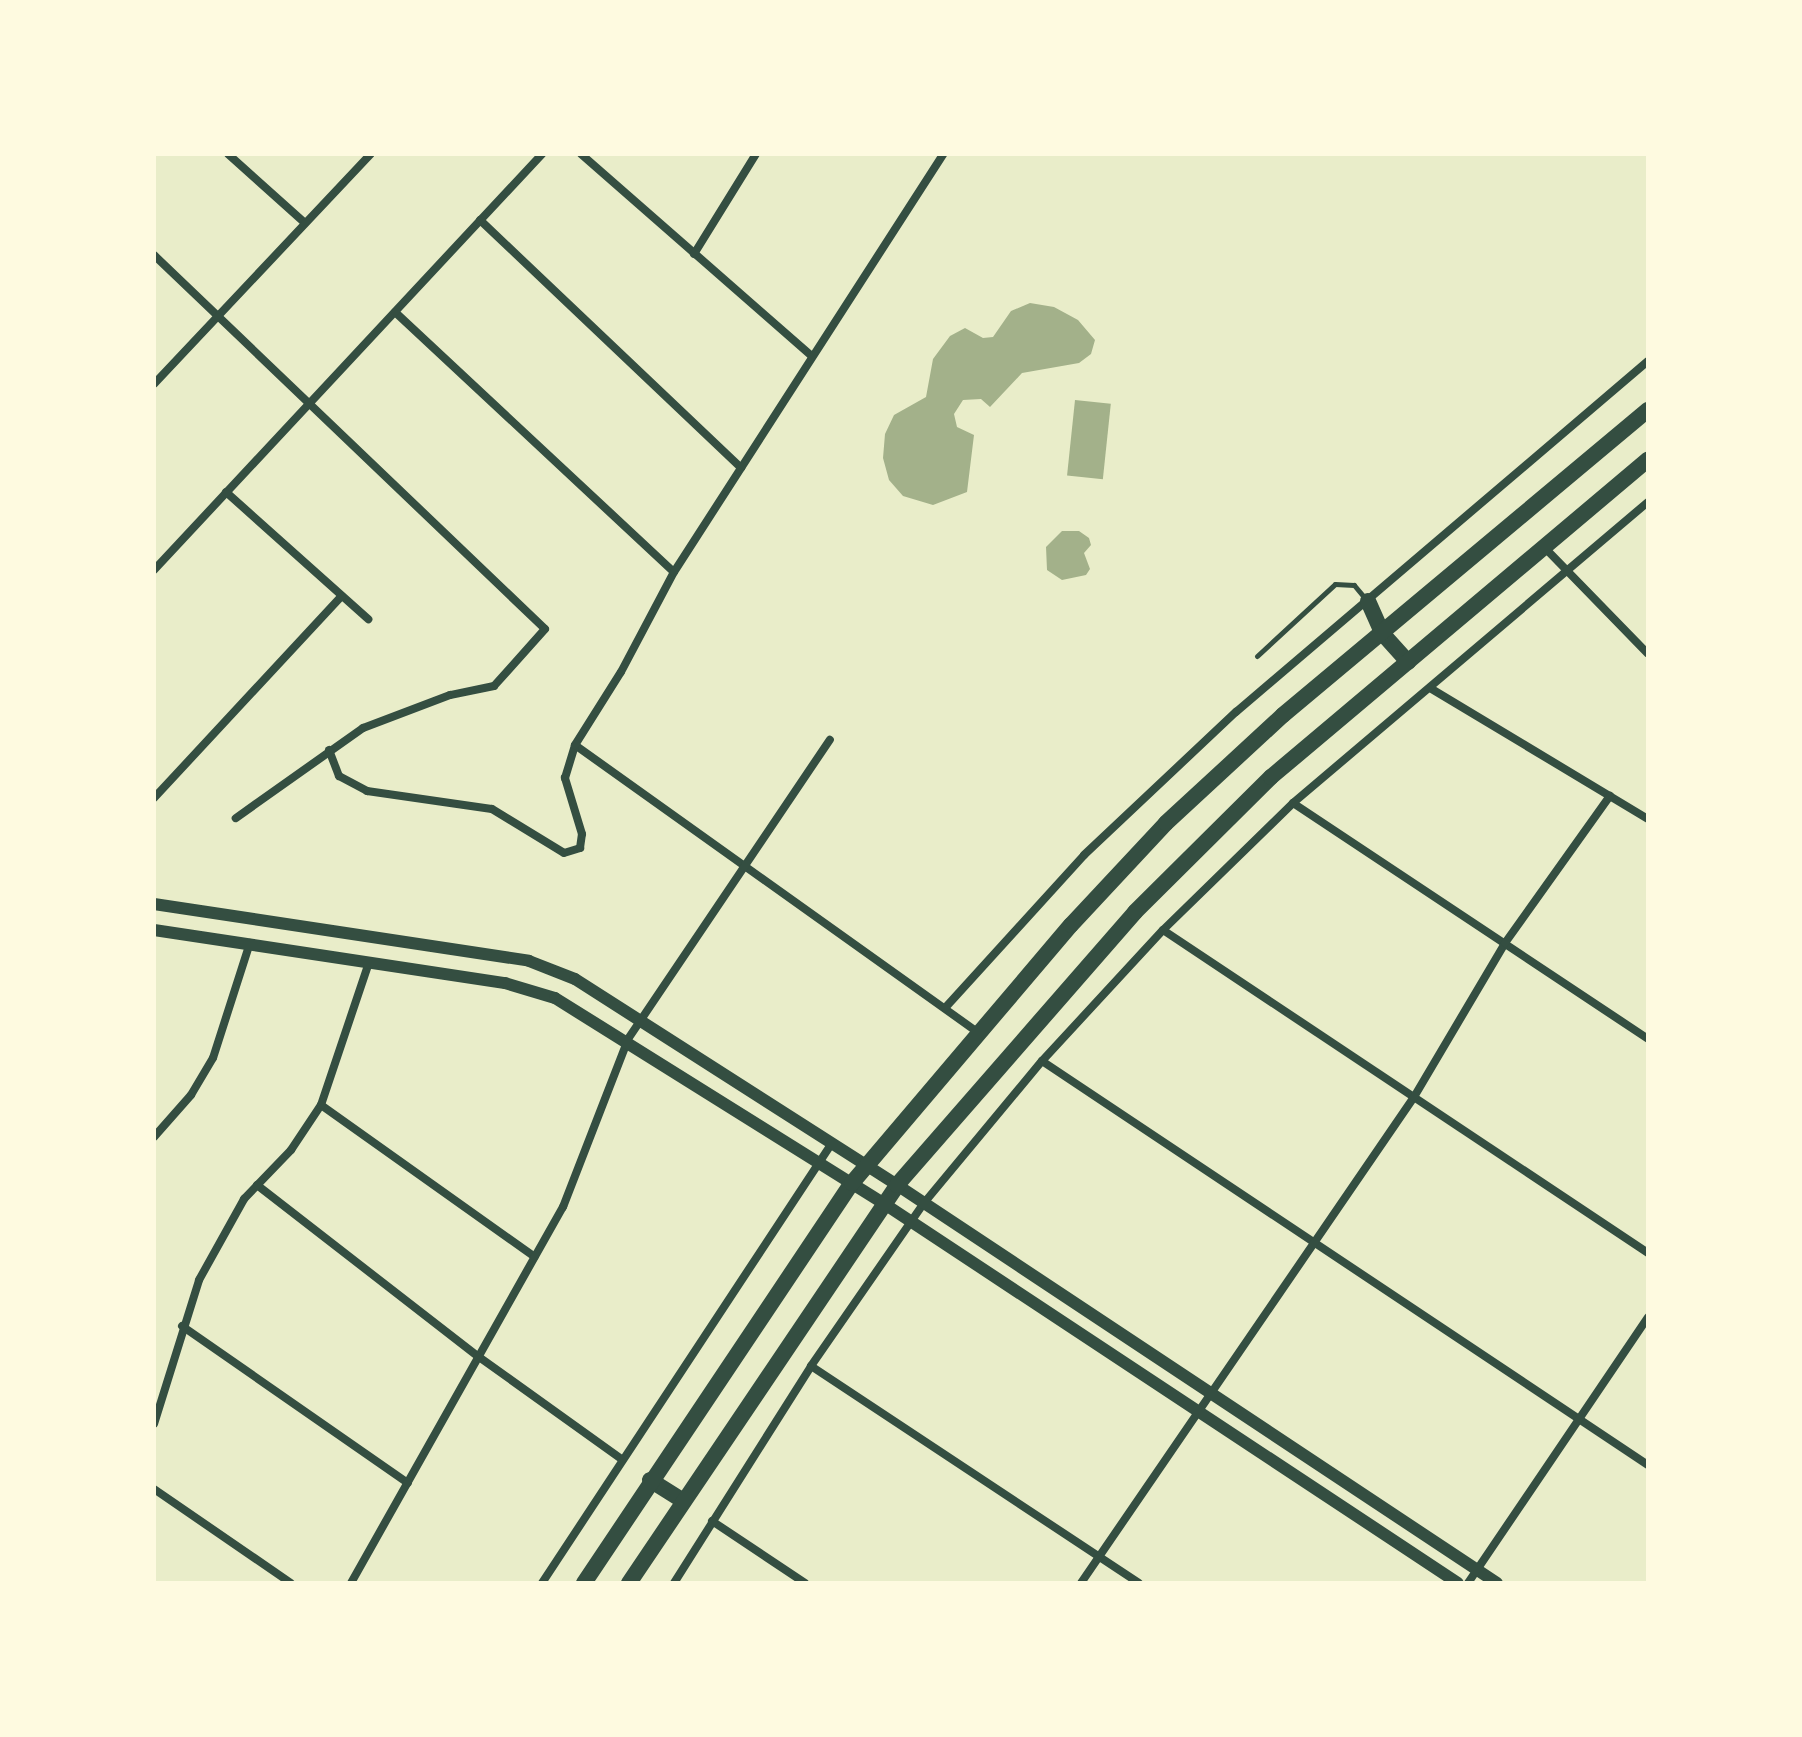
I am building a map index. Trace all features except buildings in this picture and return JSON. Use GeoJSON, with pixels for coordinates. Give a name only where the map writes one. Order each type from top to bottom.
{"type":"FeatureCollection","features":[{"type":"Feature","properties":{"kind":"highway"},"geometry":{"type":"LineString","coordinates":[[584,1583],[650,1480],[852,1183],[978,1032],[1166,823],[1382,633],[1648,410]]}},
{"type":"Feature","properties":{"kind":"highway"},"geometry":{"type":"LineString","coordinates":[[629,1583],[883,1203],[1017,1044],[1202,843],[1408,662],[1648,459]]}},
{"type":"Feature","properties":{"kind":"highway"},"geometry":{"type":"LineString","coordinates":[[1368,601],[1382,633],[1408,662]]}},
{"type":"Feature","properties":{"kind":"highway"},"geometry":{"type":"LineString","coordinates":[[650,1480],[683,1501]]}},
{"type":"Feature","properties":{"kind":"street"},"geometry":{"type":"LineString","coordinates":[[228,154],[305,223]]}},
{"type":"Feature","properties":{"kind":"street"},"geometry":{"type":"LineString","coordinates":[[154,384],[371,154]]}},
{"type":"Feature","properties":{"kind":"street"},"geometry":{"type":"LineString","coordinates":[[154,570],[542,154]]}},
{"type":"Feature","properties":{"kind":"street"},"geometry":{"type":"LineString","coordinates":[[581,154],[812,356]]}},
{"type":"Feature","properties":{"kind":"street"},"geometry":{"type":"LineString","coordinates":[[694,254],[756,154]]}},
{"type":"Feature","properties":{"kind":"street"},"geometry":{"type":"LineString","coordinates":[[329,750],[339,776],[367,791],[492,809],[573,854],[580,848],[582,834],[565,778],[575,745],[621,672],[674,572],[943,154]]}},
{"type":"Feature","properties":{"kind":"street"},"geometry":{"type":"LineString","coordinates":[[480,220],[741,468]]}},
{"type":"Feature","properties":{"kind":"street"},"geometry":{"type":"LineString","coordinates":[[154,255],[542,620],[541,637],[494,686],[450,695],[363,728],[236,818]]}},
{"type":"Feature","properties":{"kind":"street"},"geometry":{"type":"LineString","coordinates":[[395,312],[674,572]]}},
{"type":"Feature","properties":{"kind":"street"},"geometry":{"type":"LineString","coordinates":[[945,1008],[1084,855],[1236,712],[1648,361]]}},
{"type":"Feature","properties":{"kind":"street"},"geometry":{"type":"LineString","coordinates":[[226,492],[368,619]]}},
{"type":"Feature","properties":{"kind":"street"},"geometry":{"type":"LineString","coordinates":[[674,1583],[811,1366],[924,1203],[1042,1061],[1163,930],[1293,803],[1648,502]]}},
{"type":"Feature","properties":{"kind":"street"},"geometry":{"type":"LineString","coordinates":[[1544,547],[1648,654]]}},
{"type":"Feature","properties":{"kind":"street"},"geometry":{"type":"LineString","coordinates":[[154,798],[341,597]]}},
{"type":"Feature","properties":{"kind":"street"},"geometry":{"type":"LineString","coordinates":[[1430,688],[1648,819]]}},
{"type":"Feature","properties":{"kind":"street"},"geometry":{"type":"LineString","coordinates":[[351,1583],[535,1257],[582,1166],[628,1039],[830,740]]}},
{"type":"Feature","properties":{"kind":"street"},"geometry":{"type":"LineString","coordinates":[[575,745],[978,1032]]}},
{"type":"Feature","properties":{"kind":"street"},"geometry":{"type":"LineString","coordinates":[[1081,1583],[1414,1097],[1505,943],[1610,796]]}},
{"type":"Feature","properties":{"kind":"street"},"geometry":{"type":"LineString","coordinates":[[1293,803],[1648,1039]]}},
{"type":"Feature","properties":{"kind":"street"},"geometry":{"type":"LineString","coordinates":[[154,904],[529,961],[575,979],[897,1185],[1497,1583]]}},
{"type":"Feature","properties":{"kind":"street"},"geometry":{"type":"LineString","coordinates":[[154,930],[538,991],[628,1039],[852,1183],[1458,1583]]}},
{"type":"Feature","properties":{"kind":"street"},"geometry":{"type":"LineString","coordinates":[[1163,930],[1648,1253]]}},
{"type":"Feature","properties":{"kind":"street"},"geometry":{"type":"LineString","coordinates":[[154,1137],[191,1095],[213,1058],[250,943]]}},
{"type":"Feature","properties":{"kind":"street"},"geometry":{"type":"LineString","coordinates":[[154,1424],[182,1326],[220,1238],[257,1185],[321,1105],[369,962]]}},
{"type":"Feature","properties":{"kind":"street"},"geometry":{"type":"LineString","coordinates":[[1042,1061],[1648,1465]]}},
{"type":"Feature","properties":{"kind":"street"},"geometry":{"type":"LineString","coordinates":[[321,1105],[535,1257]]}},
{"type":"Feature","properties":{"kind":"street"},"geometry":{"type":"LineString","coordinates":[[542,1583],[620,1458],[832,1143]]}},
{"type":"Feature","properties":{"kind":"street"},"geometry":{"type":"LineString","coordinates":[[257,1185],[479,1357],[620,1458]]}},
{"type":"Feature","properties":{"kind":"street"},"geometry":{"type":"LineString","coordinates":[[1468,1583],[1648,1317]]}},
{"type":"Feature","properties":{"kind":"street"},"geometry":{"type":"LineString","coordinates":[[182,1326],[408,1483]]}},
{"type":"Feature","properties":{"kind":"street"},"geometry":{"type":"LineString","coordinates":[[811,1366],[1139,1583]]}},
{"type":"Feature","properties":{"kind":"street"},"geometry":{"type":"LineString","coordinates":[[154,1489],[291,1583]]}},
{"type":"Feature","properties":{"kind":"street"},"geometry":{"type":"LineString","coordinates":[[712,1521],[805,1583]]}},
{"type":"Feature","properties":{"kind":"lane"},"geometry":{"type":"LineString","coordinates":[[1257,656],[1335,584],[1354,585],[1368,601]]}},
{"type":"Feature","properties":{"kind":"shaded area"},"geometry":{"type":"Polygon","coordinates":[[[1030,303],[1054,307],[1078,320],[1095,340],[1091,354],[1079,363],[1022,373],[990,407],[981,399],[963,400],[954,414],[957,427],[974,435],[967,492],[933,505],[903,496],[889,480],[883,458],[885,434],[894,415],[926,397],[933,359],[950,336],[965,328],[983,338],[993,337],[1011,311],[1030,303]]]}},
{"type":"Feature","properties":{"kind":"shaded area"},"geometry":{"type":"Polygon","coordinates":[[[1075,400],[1111,404],[1103,479],[1067,476],[1075,400]]]}},
{"type":"Feature","properties":{"kind":"shaded area"},"geometry":{"type":"Polygon","coordinates":[[[1062,531],[1079,531],[1089,538],[1091,545],[1084,553],[1090,569],[1086,575],[1062,580],[1047,570],[1046,547],[1062,531]]]}}]}
